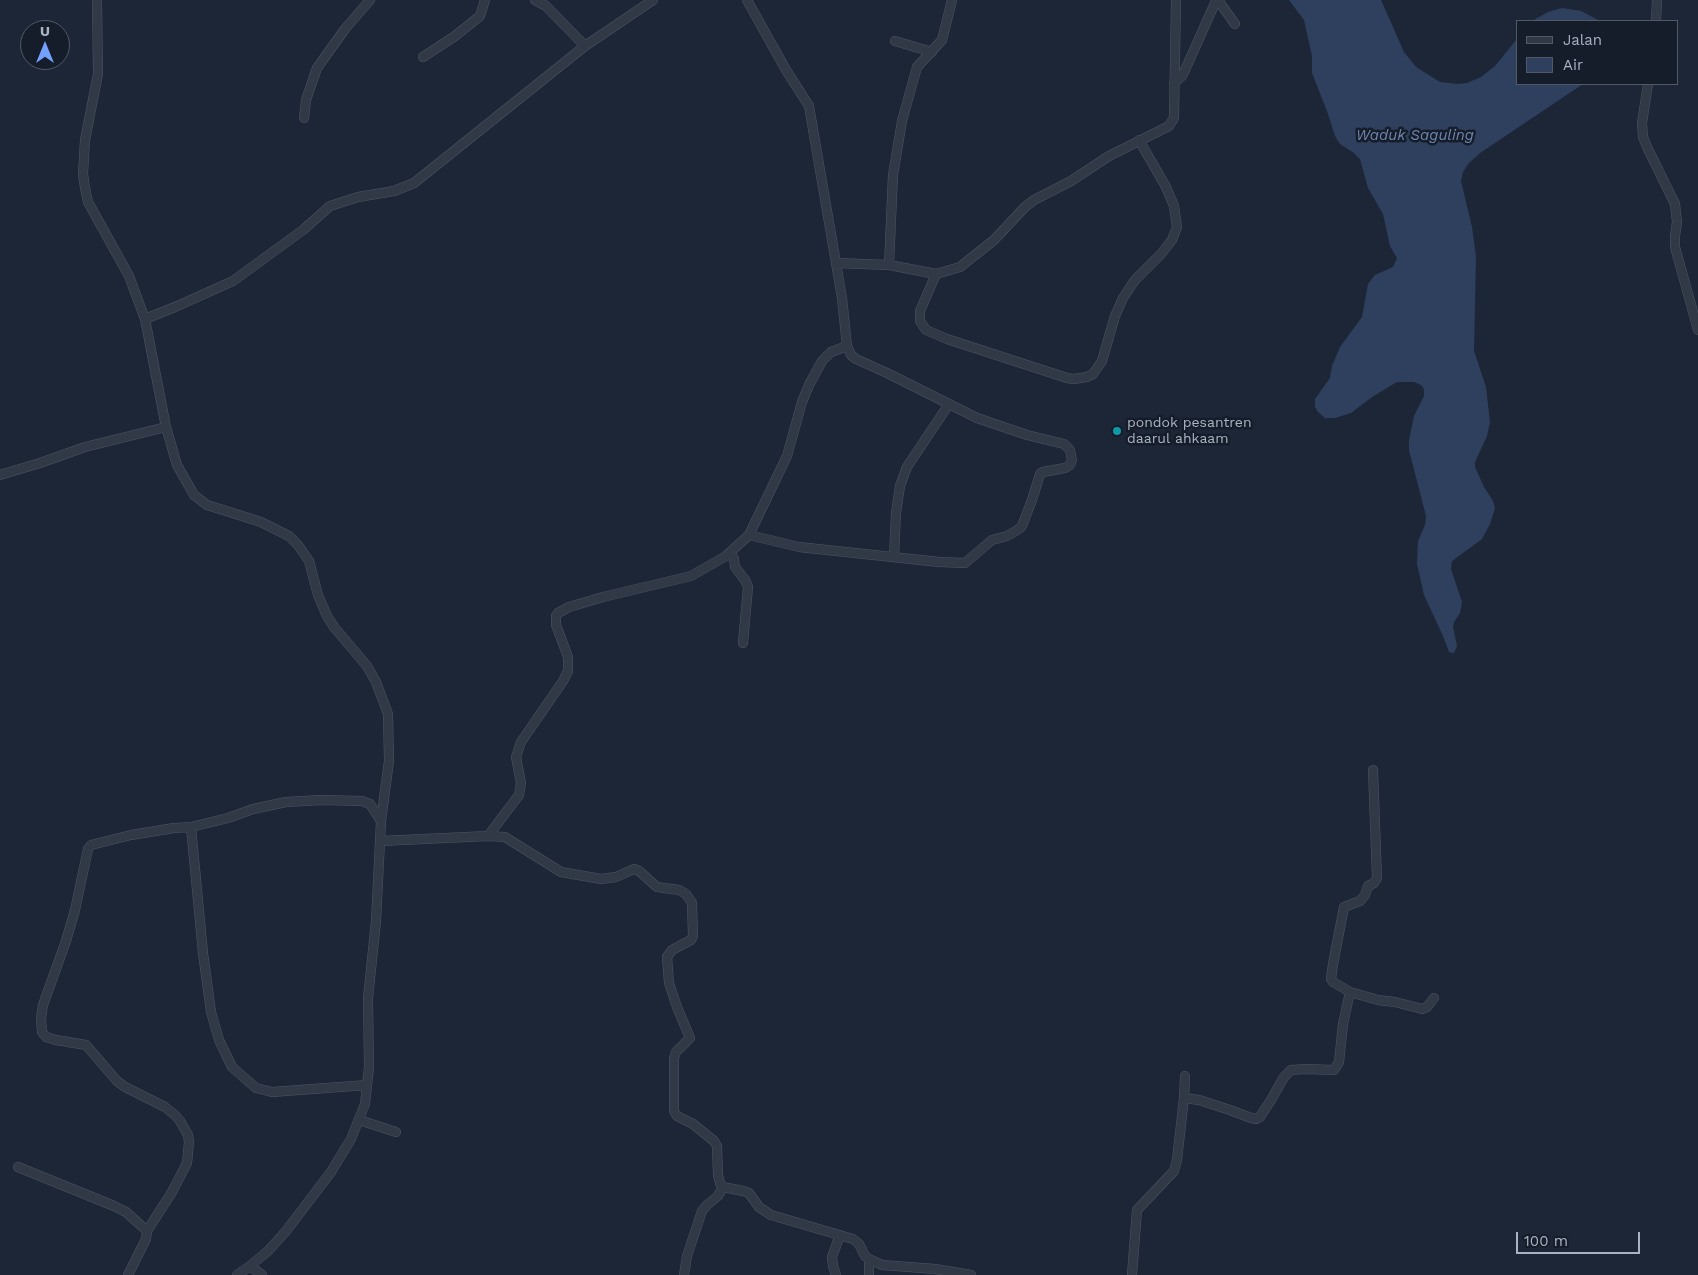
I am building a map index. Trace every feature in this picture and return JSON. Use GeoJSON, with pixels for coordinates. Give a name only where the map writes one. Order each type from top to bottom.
{"type":"FeatureCollection","features":[{"type":"Feature","properties":{"kind":"street"},"geometry":{"type":"LineString","coordinates":[[97,0],[98,74],[86,140],[83,174],[85,188],[88,202],[129,276],[145,319],[166,427],[177,465],[198,499],[215,508],[261,522],[289,536],[298,545],[308,561],[318,595],[327,616],[367,666],[376,682],[388,714],[390,761],[381,820],[376,921],[368,998],[369,1067],[365,1104],[351,1138],[331,1172],[286,1231],[268,1251],[237,1275]]}},
{"type":"Feature","properties":{"kind":"street"},"geometry":{"type":"LineString","coordinates":[[304,118],[308,93],[317,68],[345,29],[370,0]]}},
{"type":"Feature","properties":{"kind":"street"},"geometry":{"type":"LineString","coordinates":[[423,57],[455,36],[480,16],[485,0]]}},
{"type":"Feature","properties":{"kind":"street"},"geometry":{"type":"LineString","coordinates":[[536,0],[546,6],[585,46]]}},
{"type":"Feature","properties":{"kind":"street"},"geometry":{"type":"LineString","coordinates":[[145,319],[233,281],[304,230],[330,206],[358,197],[394,191],[414,183],[585,46],[653,0]]}},
{"type":"Feature","properties":{"kind":"street"},"geometry":{"type":"LineString","coordinates":[[747,0],[786,70],[809,106],[836,263],[846,346],[856,359],[977,418],[998,426],[1064,444],[1070,450],[1072,460],[1070,465],[1065,468],[1040,474],[1032,500],[1022,526],[1019,529],[986,543],[969,560],[960,563],[799,547],[749,535]]}},
{"type":"Feature","properties":{"kind":"street"},"geometry":{"type":"LineString","coordinates":[[889,265],[894,175],[902,121],[917,67],[942,40],[952,0]]}},
{"type":"Feature","properties":{"kind":"street"},"geometry":{"type":"LineString","coordinates":[[836,263],[889,265],[936,274],[960,268],[994,240],[1034,200],[1071,181],[1109,156],[1168,126],[1174,118],[1176,0]]}},
{"type":"Feature","properties":{"kind":"street"},"geometry":{"type":"LineString","coordinates":[[1656,20],[1657,0]]}},
{"type":"Feature","properties":{"kind":"street"},"geometry":{"type":"LineString","coordinates":[[1174,83],[1182,76],[1215,3],[1220,3],[1235,24]]}},
{"type":"Feature","properties":{"kind":"street"},"geometry":{"type":"LineString","coordinates":[[895,41],[932,52]]}},
{"type":"Feature","properties":{"kind":"street"},"geometry":{"type":"LineString","coordinates":[[1648,85],[1642,123],[1643,137],[1675,204],[1678,222],[1675,247],[1698,330]]}},
{"type":"Feature","properties":{"kind":"street"},"geometry":{"type":"LineString","coordinates":[[936,274],[920,311],[920,321],[926,330],[947,339],[1067,378],[1087,377],[1092,374],[1102,361],[1115,316],[1123,298],[1135,280],[1172,240],[1177,227],[1174,206],[1166,187],[1139,140]]}},
{"type":"Feature","properties":{"kind":"street"},"geometry":{"type":"LineString","coordinates":[[488,836],[519,795],[521,783],[516,757],[521,742],[563,682],[568,671],[568,657],[556,625],[558,613],[569,607],[603,597],[691,576],[730,554],[749,535],[787,456],[802,402],[822,361],[831,352],[846,346]]}},
{"type":"Feature","properties":{"kind":"street"},"geometry":{"type":"LineString","coordinates":[[894,557],[896,512],[900,486],[908,467],[949,404]]}},
{"type":"Feature","properties":{"kind":"street"},"geometry":{"type":"LineString","coordinates":[[0,475],[85,448],[166,427]]}},
{"type":"Feature","properties":{"kind":"street"},"geometry":{"type":"LineString","coordinates":[[730,554],[748,587],[743,643]]}},
{"type":"Feature","properties":{"kind":"street"},"geometry":{"type":"LineString","coordinates":[[1373,770],[1377,878],[1374,883],[1368,886],[1365,895],[1360,901],[1344,907],[1331,975],[1334,982],[1350,992],[1378,1000],[1396,1002],[1423,1009],[1434,998]]}},
{"type":"Feature","properties":{"kind":"street"},"geometry":{"type":"LineString","coordinates":[[128,1275],[146,1239],[147,1231],[172,1192],[187,1163],[189,1142],[180,1121],[166,1107],[125,1087],[117,1081],[86,1045],[56,1040],[44,1034],[41,1028],[43,1005],[72,918],[88,848],[91,845],[131,835],[191,827],[228,818],[253,809],[286,802],[321,800],[354,801],[370,804],[381,820]]}},
{"type":"Feature","properties":{"kind":"street"},"geometry":{"type":"LineString","coordinates":[[191,827],[203,954],[211,1012],[218,1040],[232,1067],[256,1088],[272,1092],[367,1085]]}},
{"type":"Feature","properties":{"kind":"street"},"geometry":{"type":"LineString","coordinates":[[381,841],[488,836],[505,837],[561,872],[601,879],[616,877],[636,869],[657,887],[679,890],[686,894],[692,903],[693,936],[691,940],[672,950],[667,957],[669,983],[690,1038],[676,1052],[674,1058],[674,1110],[677,1116],[693,1124],[714,1141],[717,1146],[718,1175],[723,1187]]}},
{"type":"Feature","properties":{"kind":"street"},"geometry":{"type":"LineString","coordinates":[[1184,1098],[1199,1100],[1256,1119],[1260,1117],[1272,1100],[1284,1077],[1291,1070],[1334,1070],[1339,1062],[1344,1018],[1350,992]]}},
{"type":"Feature","properties":{"kind":"street"},"geometry":{"type":"LineString","coordinates":[[1132,1275],[1137,1210],[1174,1171],[1178,1160],[1185,1076]]}},
{"type":"Feature","properties":{"kind":"street"},"geometry":{"type":"LineString","coordinates":[[359,1120],[396,1132]]}},
{"type":"Feature","properties":{"kind":"street"},"geometry":{"type":"LineString","coordinates":[[18,1167],[114,1206],[126,1212],[147,1231]]}},
{"type":"Feature","properties":{"kind":"street"},"geometry":{"type":"LineString","coordinates":[[723,1187],[735,1188],[749,1194],[759,1207],[771,1215],[845,1236],[856,1241],[869,1259],[882,1265],[935,1269],[971,1275]]}},
{"type":"Feature","properties":{"kind":"street"},"geometry":{"type":"LineString","coordinates":[[684,1275],[687,1256],[702,1211],[718,1196],[723,1187]]}},
{"type":"Feature","properties":{"kind":"street"},"geometry":{"type":"LineString","coordinates":[[836,1275],[832,1266],[832,1257],[840,1235]]}},
{"type":"Feature","properties":{"kind":"street"},"geometry":{"type":"LineString","coordinates":[[869,1259],[869,1275]]}},
{"type":"Feature","properties":{"kind":"street"},"geometry":{"type":"LineString","coordinates":[[250,1266],[262,1275]]}},
{"type":"Feature","properties":{"kind":"water","name":"Waduk Saguling"},"geometry":{"type":"Polygon","coordinates":[[[1289,0],[1381,0],[1404,52],[1416,67],[1440,82],[1467,83],[1481,77],[1495,66],[1516,40],[1516,85],[1582,85],[1480,153],[1468,164],[1463,172],[1461,181],[1472,227],[1476,257],[1474,351],[1486,387],[1490,422],[1487,436],[1475,462],[1475,467],[1495,508],[1490,524],[1482,539],[1452,561],[1451,569],[1462,602],[1460,613],[1453,627],[1457,646],[1454,653],[1449,652],[1424,595],[1417,564],[1418,541],[1425,525],[1426,516],[1409,450],[1409,440],[1414,416],[1424,396],[1424,389],[1421,385],[1414,382],[1397,382],[1372,397],[1351,413],[1335,418],[1325,418],[1315,407],[1315,399],[1330,378],[1332,366],[1340,347],[1362,317],[1368,284],[1375,275],[1393,267],[1397,258],[1390,246],[1383,214],[1368,188],[1360,159],[1340,144],[1335,136],[1312,73],[1312,56],[1304,20],[1289,0]]]}},
{"type":"Feature","properties":{"kind":"water"},"geometry":{"type":"Polygon","coordinates":[[[1562,8],[1581,11],[1598,20],[1534,20],[1548,12],[1562,8]]]}},
{"type":"Feature","properties":{"kind":"place","name":"pondok pesantren daarul ahkaam"},"geometry":{"type":"Point","coordinates":[1117,431]}}]}
